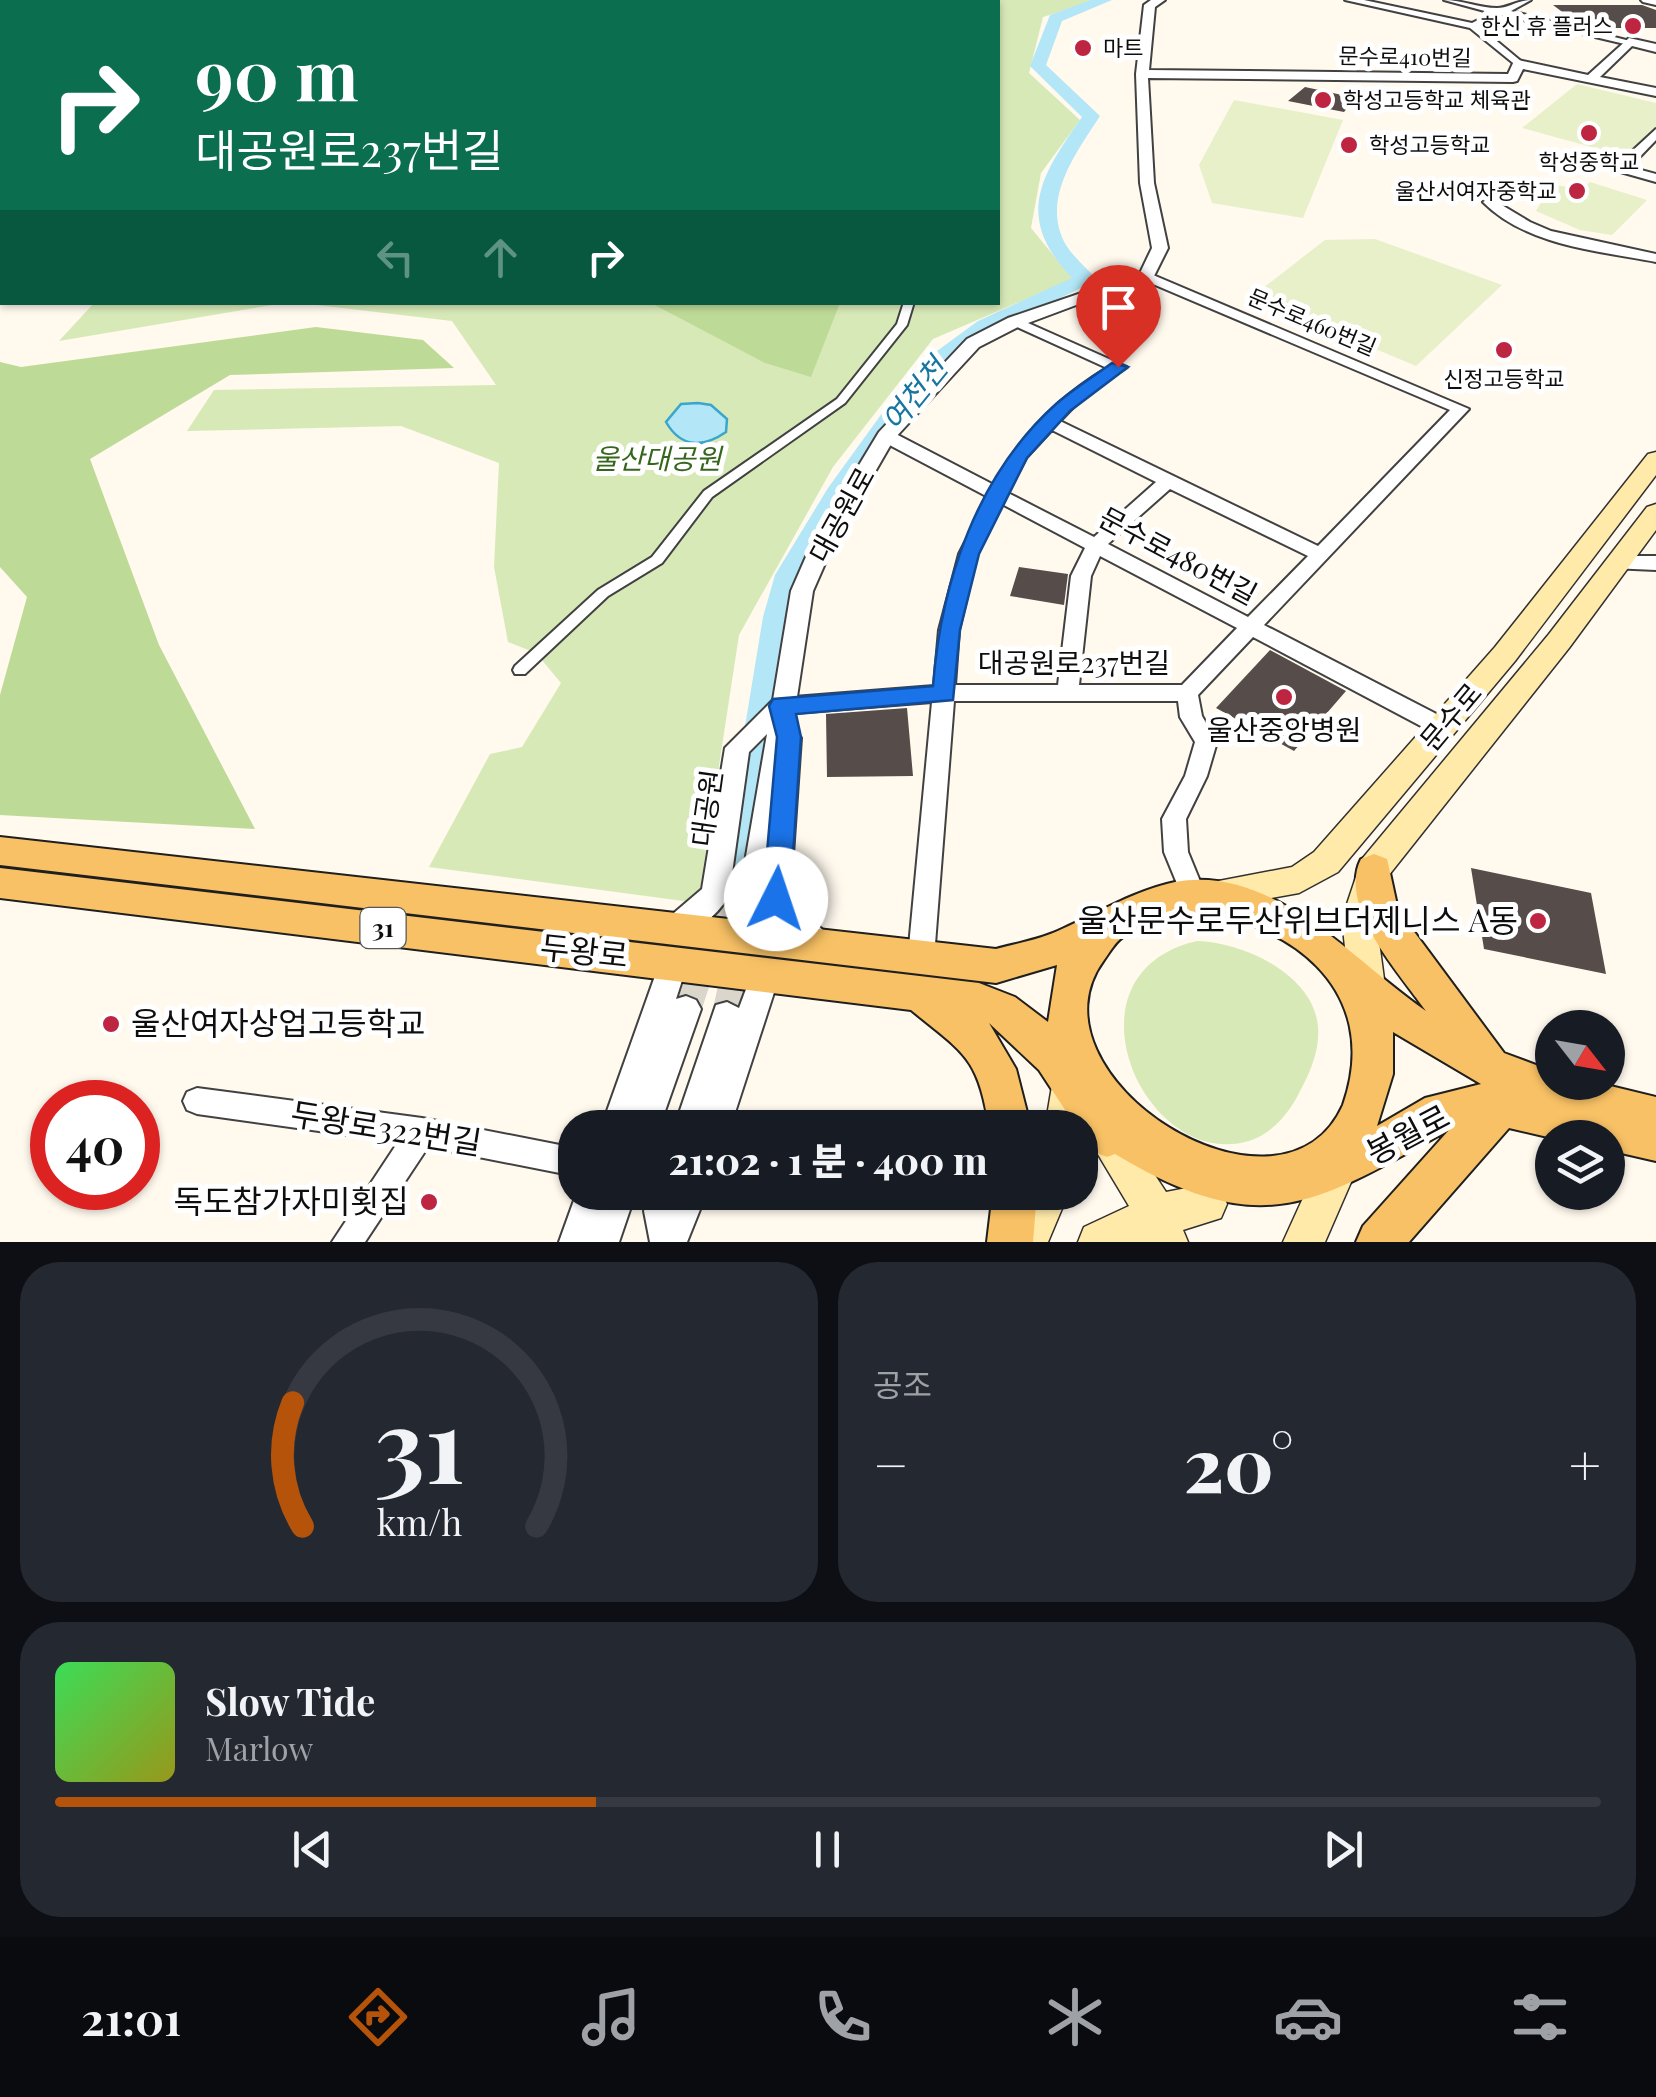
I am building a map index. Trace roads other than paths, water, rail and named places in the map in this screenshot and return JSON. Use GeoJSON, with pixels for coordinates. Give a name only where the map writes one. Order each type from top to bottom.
{"type":"FeatureCollection","features":[{"type":"Feature","properties":{"kind":"main road"},"geometry":{"type":"LineString","coordinates":[[1649,474],[1628,516],[1651,526]]}},
{"type":"Feature","properties":{"kind":"main road","name":"문수로"},"geometry":{"type":"LineString","coordinates":[[1356,980],[1358,919],[1374,869],[1608,551],[1649,474]]}},
{"type":"Feature","properties":{"kind":"main road","name":"문수로"},"geometry":{"type":"LineString","coordinates":[[1194,896],[1280,883],[1314,871],[1341,847],[1442,727],[1608,551],[1651,526]]}},
{"type":"Feature","properties":{"kind":"main road"},"geometry":{"type":"LineString","coordinates":[[0,851],[676,944],[820,944],[913,974],[1014,963],[1068,945],[1156,901],[1194,896],[1236,902],[1280,920],[1356,980],[1374,1035],[1371,1082],[1304,1242]]}},
{"type":"Feature","properties":{"kind":"main road"},"geometry":{"type":"LineString","coordinates":[[1374,869],[1380,915],[1506,1092],[1490,1116],[1378,1242]]}},
{"type":"Feature","properties":{"kind":"main road","name":"두왕로"},"geometry":{"type":"LineString","coordinates":[[0,883],[676,944],[766,974],[913,974],[1006,1010],[1069,1063],[1107,1136]]}},
{"type":"Feature","properties":{"kind":"main road"},"geometry":{"type":"LineString","coordinates":[[1065,1110],[1067,1000],[1072,976],[1082,955],[1112,921]]}},
{"type":"Feature","properties":{"kind":"main road"},"geometry":{"type":"LineString","coordinates":[[913,974],[983,1042],[1004,1092],[1007,1110]]}},
{"type":"Feature","properties":{"kind":"main road","name":"봉월로"},"geometry":{"type":"LineString","coordinates":[[1356,980],[1506,1092],[1607,1118],[1656,1142]]}},
{"type":"Feature","properties":{"kind":"main road","name":"봉월로"},"geometry":{"type":"LineString","coordinates":[[1207,1204],[1255,1208],[1284,1199],[1340,1162],[1440,1112],[1484,1102],[1506,1092]]}},
{"type":"Feature","properties":{"kind":"main road"},"geometry":{"type":"LineString","coordinates":[[1607,1118],[1656,1118]]}},
{"type":"Feature","properties":{"kind":"main road"},"geometry":{"type":"LineString","coordinates":[[1107,1136],[1147,1175],[1207,1204]]}},
{"type":"Feature","properties":{"kind":"main road"},"geometry":{"type":"LineString","coordinates":[[1107,1136],[1162,1229]]}},
{"type":"Feature","properties":{"kind":"main road"},"geometry":{"type":"LineString","coordinates":[[1099,1242],[1162,1229],[1207,1204]]}},
{"type":"Feature","properties":{"kind":"main road"},"geometry":{"type":"LineString","coordinates":[[1010,1242],[1013,1210]]}},
{"type":"Feature","properties":{"kind":"main road"},"geometry":{"type":"LineString","coordinates":[[1027,1242],[1041,1210]]}},
{"type":"Feature","properties":{"kind":"street"},"geometry":{"type":"LineString","coordinates":[[1146,276],[1160,248],[1146,183],[1142,74],[1150,4],[1158,0]]}},
{"type":"Feature","properties":{"kind":"street"},"geometry":{"type":"LineString","coordinates":[[1350,0],[1474,26],[1515,71]]}},
{"type":"Feature","properties":{"kind":"street"},"geometry":{"type":"LineString","coordinates":[[1388,8],[1401,0]]}},
{"type":"Feature","properties":{"kind":"street"},"geometry":{"type":"LineString","coordinates":[[1449,0],[1656,48]]}},
{"type":"Feature","properties":{"kind":"street"},"geometry":{"type":"LineString","coordinates":[[1474,26],[1526,0]]}},
{"type":"Feature","properties":{"kind":"street"},"geometry":{"type":"LineString","coordinates":[[1646,0],[1656,2]]}},
{"type":"Feature","properties":{"kind":"street"},"geometry":{"type":"LineString","coordinates":[[1584,78],[1629,42]]}},
{"type":"Feature","properties":{"kind":"street","name":"문수로410번길"},"geometry":{"type":"LineString","coordinates":[[1142,74],[1515,71],[1584,78]]}},
{"type":"Feature","properties":{"kind":"street"},"geometry":{"type":"LineString","coordinates":[[1584,78],[1656,92]]}},
{"type":"Feature","properties":{"kind":"street"},"geometry":{"type":"LineString","coordinates":[[1656,133],[1620,168],[1656,178]]}},
{"type":"Feature","properties":{"kind":"street"},"geometry":{"type":"LineString","coordinates":[[1490,202],[1506,218],[1574,240],[1656,258]]}},
{"type":"Feature","properties":{"kind":"street","name":"대공원로"},"geometry":{"type":"LineString","coordinates":[[765,895],[789,737],[782,706],[802,591],[823,543],[886,436],[973,343],[1014,322],[1146,276]]}},
{"type":"Feature","properties":{"kind":"street","name":"문수로460번길"},"geometry":{"type":"LineString","coordinates":[[1146,276],[1461,410],[1318,554]]}},
{"type":"Feature","properties":{"kind":"street"},"geometry":{"type":"LineString","coordinates":[[520,670],[603,593],[657,560],[708,494],[841,402],[902,325],[909,305]]}},
{"type":"Feature","properties":{"kind":"street"},"geometry":{"type":"LineString","coordinates":[[913,974],[949,630],[968,554],[1018,456],[1079,392],[1118,367],[1014,322]]}},
{"type":"Feature","properties":{"kind":"street"},"geometry":{"type":"LineString","coordinates":[[1048,422],[1318,554],[1187,692],[1191,717],[1206,742],[1196,776],[1174,818],[1176,852],[1194,896]]}},
{"type":"Feature","properties":{"kind":"street","name":"문수로480번길"},"geometry":{"type":"LineString","coordinates":[[886,436],[1442,727]]}},
{"type":"Feature","properties":{"kind":"street"},"geometry":{"type":"LineString","coordinates":[[1067,695],[1081,576],[1097,544],[1168,481]]}},
{"type":"Feature","properties":{"kind":"street"},"geometry":{"type":"LineString","coordinates":[[1608,551],[1656,562]]}},
{"type":"Feature","properties":{"kind":"street","name":"대공원로237번길"},"geometry":{"type":"LineString","coordinates":[[782,706],[945,694],[1187,692]]}},
{"type":"Feature","properties":{"kind":"street"},"geometry":{"type":"LineString","coordinates":[[623,1110],[676,944],[720,891],[736,748],[782,706]]}},
{"type":"Feature","properties":{"kind":"street"},"geometry":{"type":"LineString","coordinates":[[720,891],[745,902],[765,895],[790,922],[820,944]]}},
{"type":"Feature","properties":{"kind":"street"},"geometry":{"type":"LineString","coordinates":[[720,1110],[766,974]]}},
{"type":"Feature","properties":{"kind":"street"},"geometry":{"type":"LineString","coordinates":[[650,1110],[686,1009]]}},
{"type":"Feature","properties":{"kind":"street"},"geometry":{"type":"LineString","coordinates":[[696,1110],[727,1015]]}},
{"type":"Feature","properties":{"kind":"street","name":"두왕로322번길"},"geometry":{"type":"LineString","coordinates":[[197,1100],[422,1132],[558,1159]]}},
{"type":"Feature","properties":{"kind":"street"},"geometry":{"type":"LineString","coordinates":[[347,1242],[422,1132]]}},
{"type":"Feature","properties":{"kind":"street"},"geometry":{"type":"LineString","coordinates":[[576,1242],[588,1210]]}},
{"type":"Feature","properties":{"kind":"street"},"geometry":{"type":"LineString","coordinates":[[602,1242],[614,1210]]}},
{"type":"Feature","properties":{"kind":"water"},"geometry":{"type":"Polygon","coordinates":[[[681,404],[711,405],[727,419],[726,432],[709,441],[693,443],[678,437],[666,422],[681,404]]]}},
{"type":"Feature","properties":{"kind":"waterway","name":"여천천"},"geometry":{"type":"LineString","coordinates":[[740,866],[778,617],[789,575],[837,494],[897,410],[945,356],[986,326],[1086,280],[1055,244],[1046,210],[1055,177],[1091,116],[1038,66],[1055,18],[1105,0]]}},
{"type":"Feature","properties":{"kind":"tunnel"},"geometry":{"type":"LineString","coordinates":[[686,1009],[726,888]]}},
{"type":"Feature","properties":{"kind":"tunnel"},"geometry":{"type":"LineString","coordinates":[[727,1015],[754,891]]}},
{"type":"Feature","properties":{"kind":"place","name":"한신 휴 플러스"},"geometry":{"type":"Point","coordinates":[1633,26]}},
{"type":"Feature","properties":{"kind":"place","name":"마트"},"geometry":{"type":"Point","coordinates":[1083,48]}},
{"type":"Feature","properties":{"kind":"place","name":"학성고등학교 체육관"},"geometry":{"type":"Point","coordinates":[1323,100]}},
{"type":"Feature","properties":{"kind":"place","name":"학성중학교"},"geometry":{"type":"Point","coordinates":[1589,133]}},
{"type":"Feature","properties":{"kind":"place","name":"학성고등학교"},"geometry":{"type":"Point","coordinates":[1349,145]}},
{"type":"Feature","properties":{"kind":"place","name":"울산서여자중학교"},"geometry":{"type":"Point","coordinates":[1577,191]}},
{"type":"Feature","properties":{"kind":"place","name":"신정고등학교"},"geometry":{"type":"Point","coordinates":[1504,350]}},
{"type":"Feature","properties":{"kind":"place","name":"울산중앙병원"},"geometry":{"type":"Point","coordinates":[1284,697]}},
{"type":"Feature","properties":{"kind":"place","name":"울산문수로두산위브더제니스 A동"},"geometry":{"type":"Point","coordinates":[1538,921]}},
{"type":"Feature","properties":{"kind":"place","name":"울산여자상업고등학교"},"geometry":{"type":"Point","coordinates":[111,1024]}},
{"type":"Feature","properties":{"kind":"place","name":"독도참가자미횟집"},"geometry":{"type":"Point","coordinates":[429,1202]}},
{"type":"Feature","properties":{"kind":"park label","name":"울산대공원"},"geometry":{"type":"Point","coordinates":[657,459]}}]}
